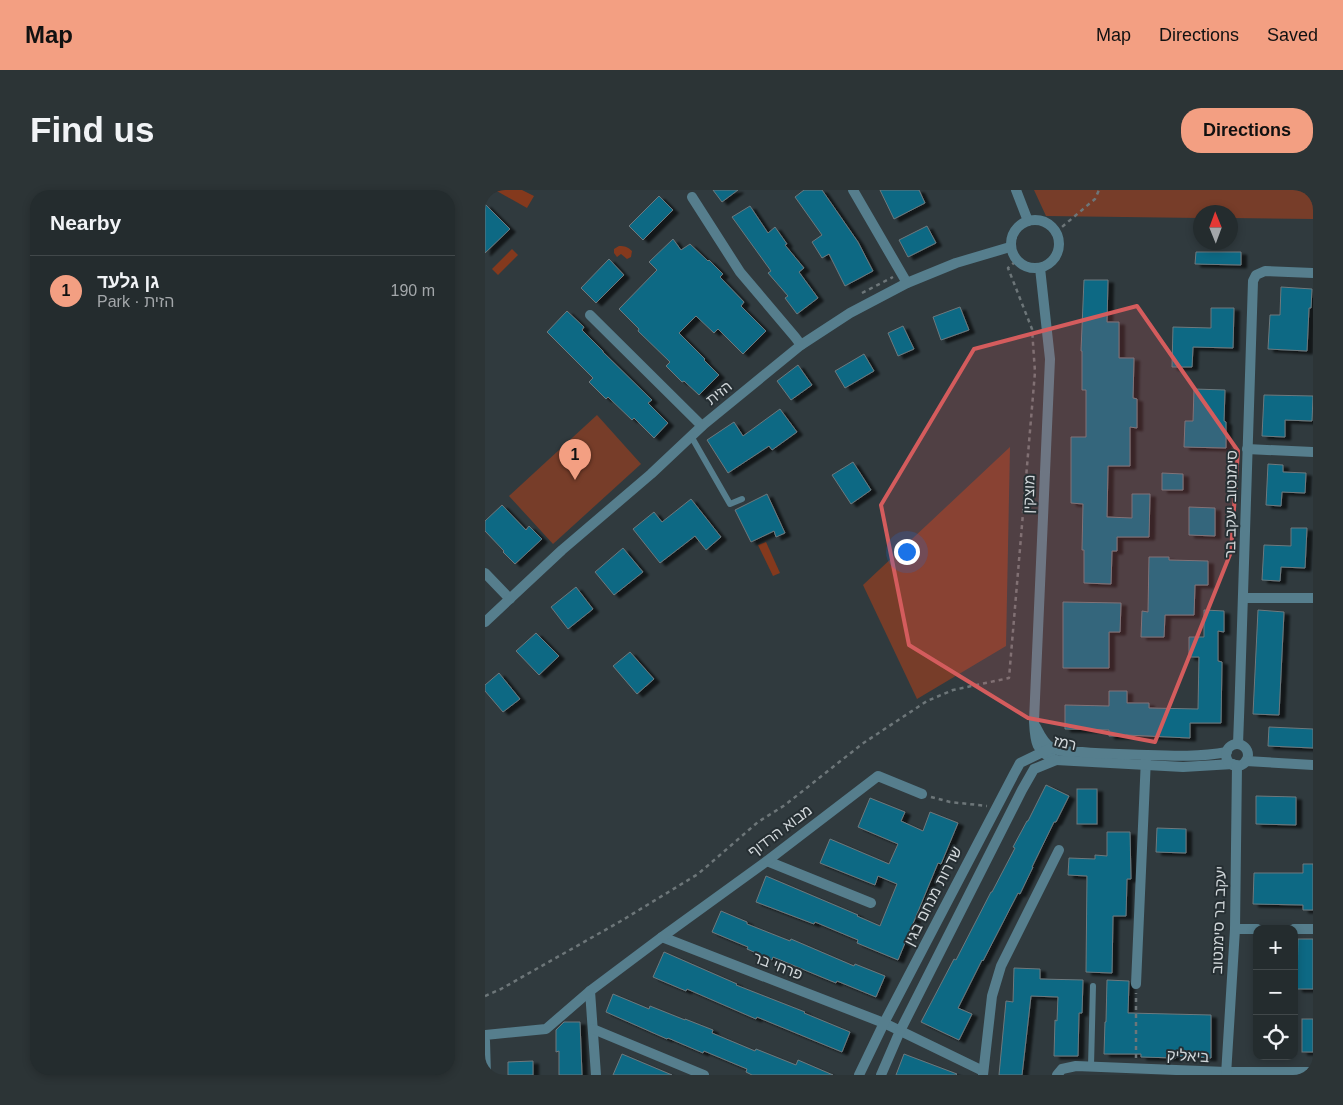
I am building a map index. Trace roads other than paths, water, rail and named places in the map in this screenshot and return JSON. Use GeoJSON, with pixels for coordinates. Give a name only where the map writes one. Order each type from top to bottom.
{"type":"FeatureCollection","features":[{"type":"Feature","properties":{"kind":"street"},"geometry":{"type":"LineString","coordinates":[[853,190],[907,283]]}},
{"type":"Feature","properties":{"kind":"street"},"geometry":{"type":"LineString","coordinates":[[1016,190],[1028,221]]}},
{"type":"Feature","properties":{"kind":"street"},"geometry":{"type":"LineString","coordinates":[[692,197],[741,272],[801,345]]}},
{"type":"Feature","properties":{"kind":"street"},"geometry":{"type":"LineString","coordinates":[[1028,221],[1046,222],[1059,237],[1060,246],[1058,252],[1054,260],[1047,266],[1032,268],[1021,264],[1014,258],[1011,246],[1012,235],[1017,227],[1028,221]]}},
{"type":"Feature","properties":{"kind":"street","name":"הזית"},"geometry":{"type":"LineString","coordinates":[[485,622],[562,550],[651,474],[702,426],[801,345],[850,313],[907,283],[956,263],[1011,246]]}},
{"type":"Feature","properties":{"kind":"street","name":"מוצקין"},"geometry":{"type":"LineString","coordinates":[[1034,721],[1050,360],[1040,268]]}},
{"type":"Feature","properties":{"kind":"street","name":"סימנטוב יעקב בר"},"geometry":{"type":"LineString","coordinates":[[1238,744],[1253,282],[1256,275],[1265,271],[1313,273]]}},
{"type":"Feature","properties":{"kind":"street"},"geometry":{"type":"LineString","coordinates":[[590,315],[702,426]]}},
{"type":"Feature","properties":{"kind":"street"},"geometry":{"type":"LineString","coordinates":[[1247,448],[1313,452]]}},
{"type":"Feature","properties":{"kind":"street"},"geometry":{"type":"LineString","coordinates":[[485,573],[510,599]]}},
{"type":"Feature","properties":{"kind":"street"},"geometry":{"type":"LineString","coordinates":[[1244,598],[1313,598]]}},
{"type":"Feature","properties":{"kind":"street","name":"רמז"},"geometry":{"type":"LineString","coordinates":[[1034,721],[1048,757],[1056,760],[1145,760],[1227,752]]}},
{"type":"Feature","properties":{"kind":"street"},"geometry":{"type":"LineString","coordinates":[[1238,744],[1244,746],[1248,755],[1239,764],[1228,759],[1227,752],[1230,747],[1238,744]]}},
{"type":"Feature","properties":{"kind":"street","name":"רמז"},"geometry":{"type":"LineString","coordinates":[[1046,750],[1100,754],[1183,767],[1239,764],[1313,765]]}},
{"type":"Feature","properties":{"kind":"street","name":"שדרות מנחם בגין"},"geometry":{"type":"LineString","coordinates":[[859,1075],[995,809],[1021,763],[1046,750]]}},
{"type":"Feature","properties":{"kind":"street","name":"שדרות מנחם בגין"},"geometry":{"type":"LineString","coordinates":[[881,1075],[900,1031],[1029,776],[1034,769],[1056,760]]}},
{"type":"Feature","properties":{"kind":"street"},"geometry":{"type":"LineString","coordinates":[[1136,984],[1145,760]]}},
{"type":"Feature","properties":{"kind":"street","name":"יעקב בר סימנטוב"},"geometry":{"type":"LineString","coordinates":[[1226,1074],[1235,929],[1239,764]]}},
{"type":"Feature","properties":{"kind":"street","name":"מבוא הרדוף"},"geometry":{"type":"LineString","coordinates":[[485,1035],[546,1029],[590,991],[767,861],[878,776],[922,794]]}},
{"type":"Feature","properties":{"kind":"street"},"geometry":{"type":"LineString","coordinates":[[983,1073],[992,996],[1001,966],[1059,850]]}},
{"type":"Feature","properties":{"kind":"street"},"geometry":{"type":"LineString","coordinates":[[767,861],[871,903]]}},
{"type":"Feature","properties":{"kind":"street"},"geometry":{"type":"LineString","coordinates":[[1235,929],[1253,929]]}},
{"type":"Feature","properties":{"kind":"street"},"geometry":{"type":"LineString","coordinates":[[1298,929],[1313,929]]}},
{"type":"Feature","properties":{"kind":"street","name":"פרחי בר"},"geometry":{"type":"LineString","coordinates":[[662,937],[884,1023],[983,1073]]}},
{"type":"Feature","properties":{"kind":"street"},"geometry":{"type":"LineString","coordinates":[[590,991],[596,1075]]}},
{"type":"Feature","properties":{"kind":"street"},"geometry":{"type":"LineString","coordinates":[[593,1028],[704,1075]]}},
{"type":"Feature","properties":{"kind":"street"},"geometry":{"type":"LineString","coordinates":[[485,1041],[486,1075]]}},
{"type":"Feature","properties":{"kind":"street","name":"ביאליק"},"geometry":{"type":"LineString","coordinates":[[1059,1072],[1076,1066],[1091,1066],[1226,1074],[1313,1072]]}},
{"type":"Feature","properties":{"kind":"lane"},"geometry":{"type":"LineString","coordinates":[[691,436],[730,504],[742,498]]}},
{"type":"Feature","properties":{"kind":"lane"},"geometry":{"type":"LineString","coordinates":[[1091,1066],[1093,986]]}},
{"type":"Feature","properties":{"kind":"place","name":"גן גלעד"},"geometry":{"type":"Point","coordinates":[575,480]}}]}
